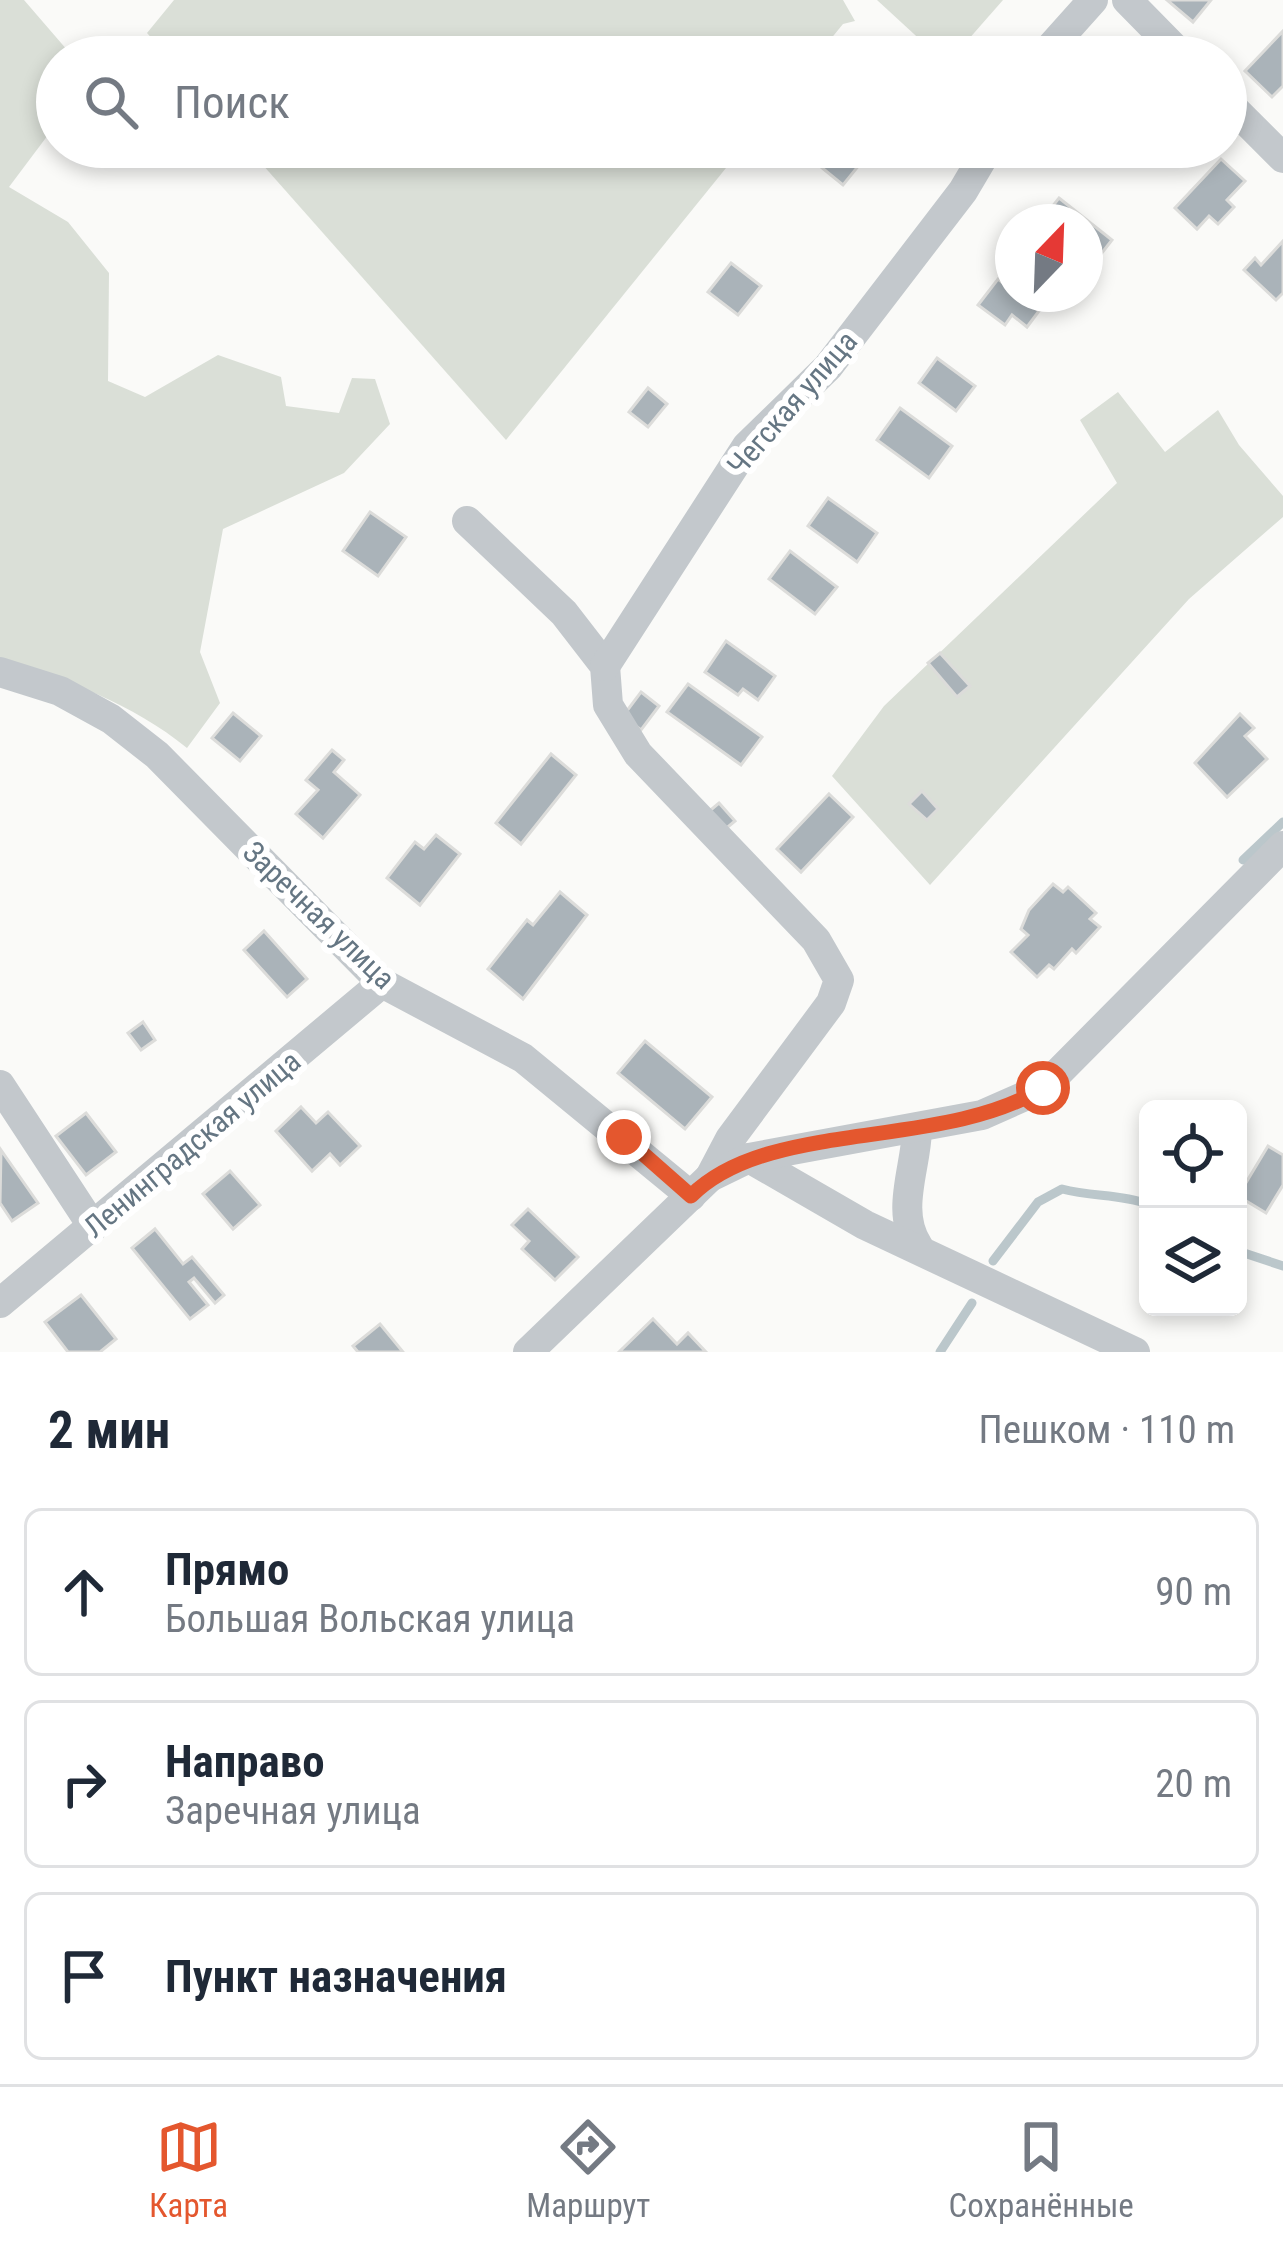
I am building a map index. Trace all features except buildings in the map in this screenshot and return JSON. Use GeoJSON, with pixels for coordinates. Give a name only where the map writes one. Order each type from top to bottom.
{"type":"FeatureCollection","features":[{"type":"Feature","properties":{"kind":"street"},"geometry":{"type":"LineString","coordinates":[[1061,36],[1093,0]]}},
{"type":"Feature","properties":{"kind":"street"},"geometry":{"type":"LineString","coordinates":[[1127,0],[1162,36]]}},
{"type":"Feature","properties":{"kind":"street"},"geometry":{"type":"LineString","coordinates":[[1247,121],[1283,158]]}},
{"type":"Feature","properties":{"kind":"street","name":"Чегская улица"},"geometry":{"type":"LineString","coordinates":[[605,667],[747,446],[828,367],[977,168]]}},
{"type":"Feature","properties":{"kind":"street"},"geometry":{"type":"LineString","coordinates":[[467,521],[543,589],[605,667],[608,704],[638,754],[816,940],[839,980],[831,1003],[700,1187]]}},
{"type":"Feature","properties":{"kind":"street","name":"Заречная улица"},"geometry":{"type":"LineString","coordinates":[[5,674],[60,691],[111,719],[157,755],[382,983],[523,1058],[700,1187]]}},
{"type":"Feature","properties":{"kind":"street"},"geometry":{"type":"LineString","coordinates":[[528,1352],[700,1187],[749,1158],[917,1130],[1013,1106],[1043,1088],[1283,846]]}},
{"type":"Feature","properties":{"kind":"street","name":"Ленинградская улица"},"geometry":{"type":"LineString","coordinates":[[0,1303],[382,983]]}},
{"type":"Feature","properties":{"kind":"street"},"geometry":{"type":"LineString","coordinates":[[0,1085],[93,1227]]}},
{"type":"Feature","properties":{"kind":"street"},"geometry":{"type":"LineString","coordinates":[[917,1130],[915,1175],[905,1214],[918,1246]]}},
{"type":"Feature","properties":{"kind":"street"},"geometry":{"type":"LineString","coordinates":[[749,1158],[865,1225],[1135,1352]]}},
{"type":"Feature","properties":{"kind":"shaded area"},"geometry":{"type":"Polygon","coordinates":[[[0,0],[24,0],[55,36],[36,36],[36,151],[9,187],[68,222],[109,273],[108,381],[145,397],[218,355],[281,377],[286,406],[339,413],[352,378],[375,379],[390,424],[344,473],[223,529],[200,652],[220,703],[187,748],[144,718],[98,695],[0,661],[0,0]]]}},
{"type":"Feature","properties":{"kind":"shaded area"},"geometry":{"type":"Polygon","coordinates":[[[174,0],[843,0],[855,21],[843,24],[833,36],[147,33],[174,0]]]}},
{"type":"Feature","properties":{"kind":"shaded area"},"geometry":{"type":"Polygon","coordinates":[[[877,0],[1003,0],[971,36],[916,36],[877,0]]]}},
{"type":"Feature","properties":{"kind":"shaded area"},"geometry":{"type":"Polygon","coordinates":[[[266,168],[726,168],[506,440],[266,168]]]}},
{"type":"Feature","properties":{"kind":"shaded area"},"geometry":{"type":"Polygon","coordinates":[[[1118,392],[1165,452],[1218,410],[1239,445],[1283,496],[1283,517],[1189,599],[930,885],[832,776],[884,706],[1117,483],[1080,420],[1118,392]]]}},
{"type":"Feature","properties":{"kind":"waterway"},"geometry":{"type":"LineString","coordinates":[[1243,860],[1283,822]]}},
{"type":"Feature","properties":{"kind":"waterway"},"geometry":{"type":"LineString","coordinates":[[993,1261],[1038,1202],[1062,1189],[1139,1202]]}},
{"type":"Feature","properties":{"kind":"waterway"},"geometry":{"type":"LineString","coordinates":[[1247,1254],[1283,1266]]}},
{"type":"Feature","properties":{"kind":"waterway"},"geometry":{"type":"LineString","coordinates":[[940,1352],[972,1303]]}},
{"type":"Feature","properties":{"kind":"route"},"geometry":{"type":"LineString","coordinates":[[624,1137],[691,1196],[710,1177],[749,1158],[952,1123],[1013,1106],[1043,1088]]}}]}
